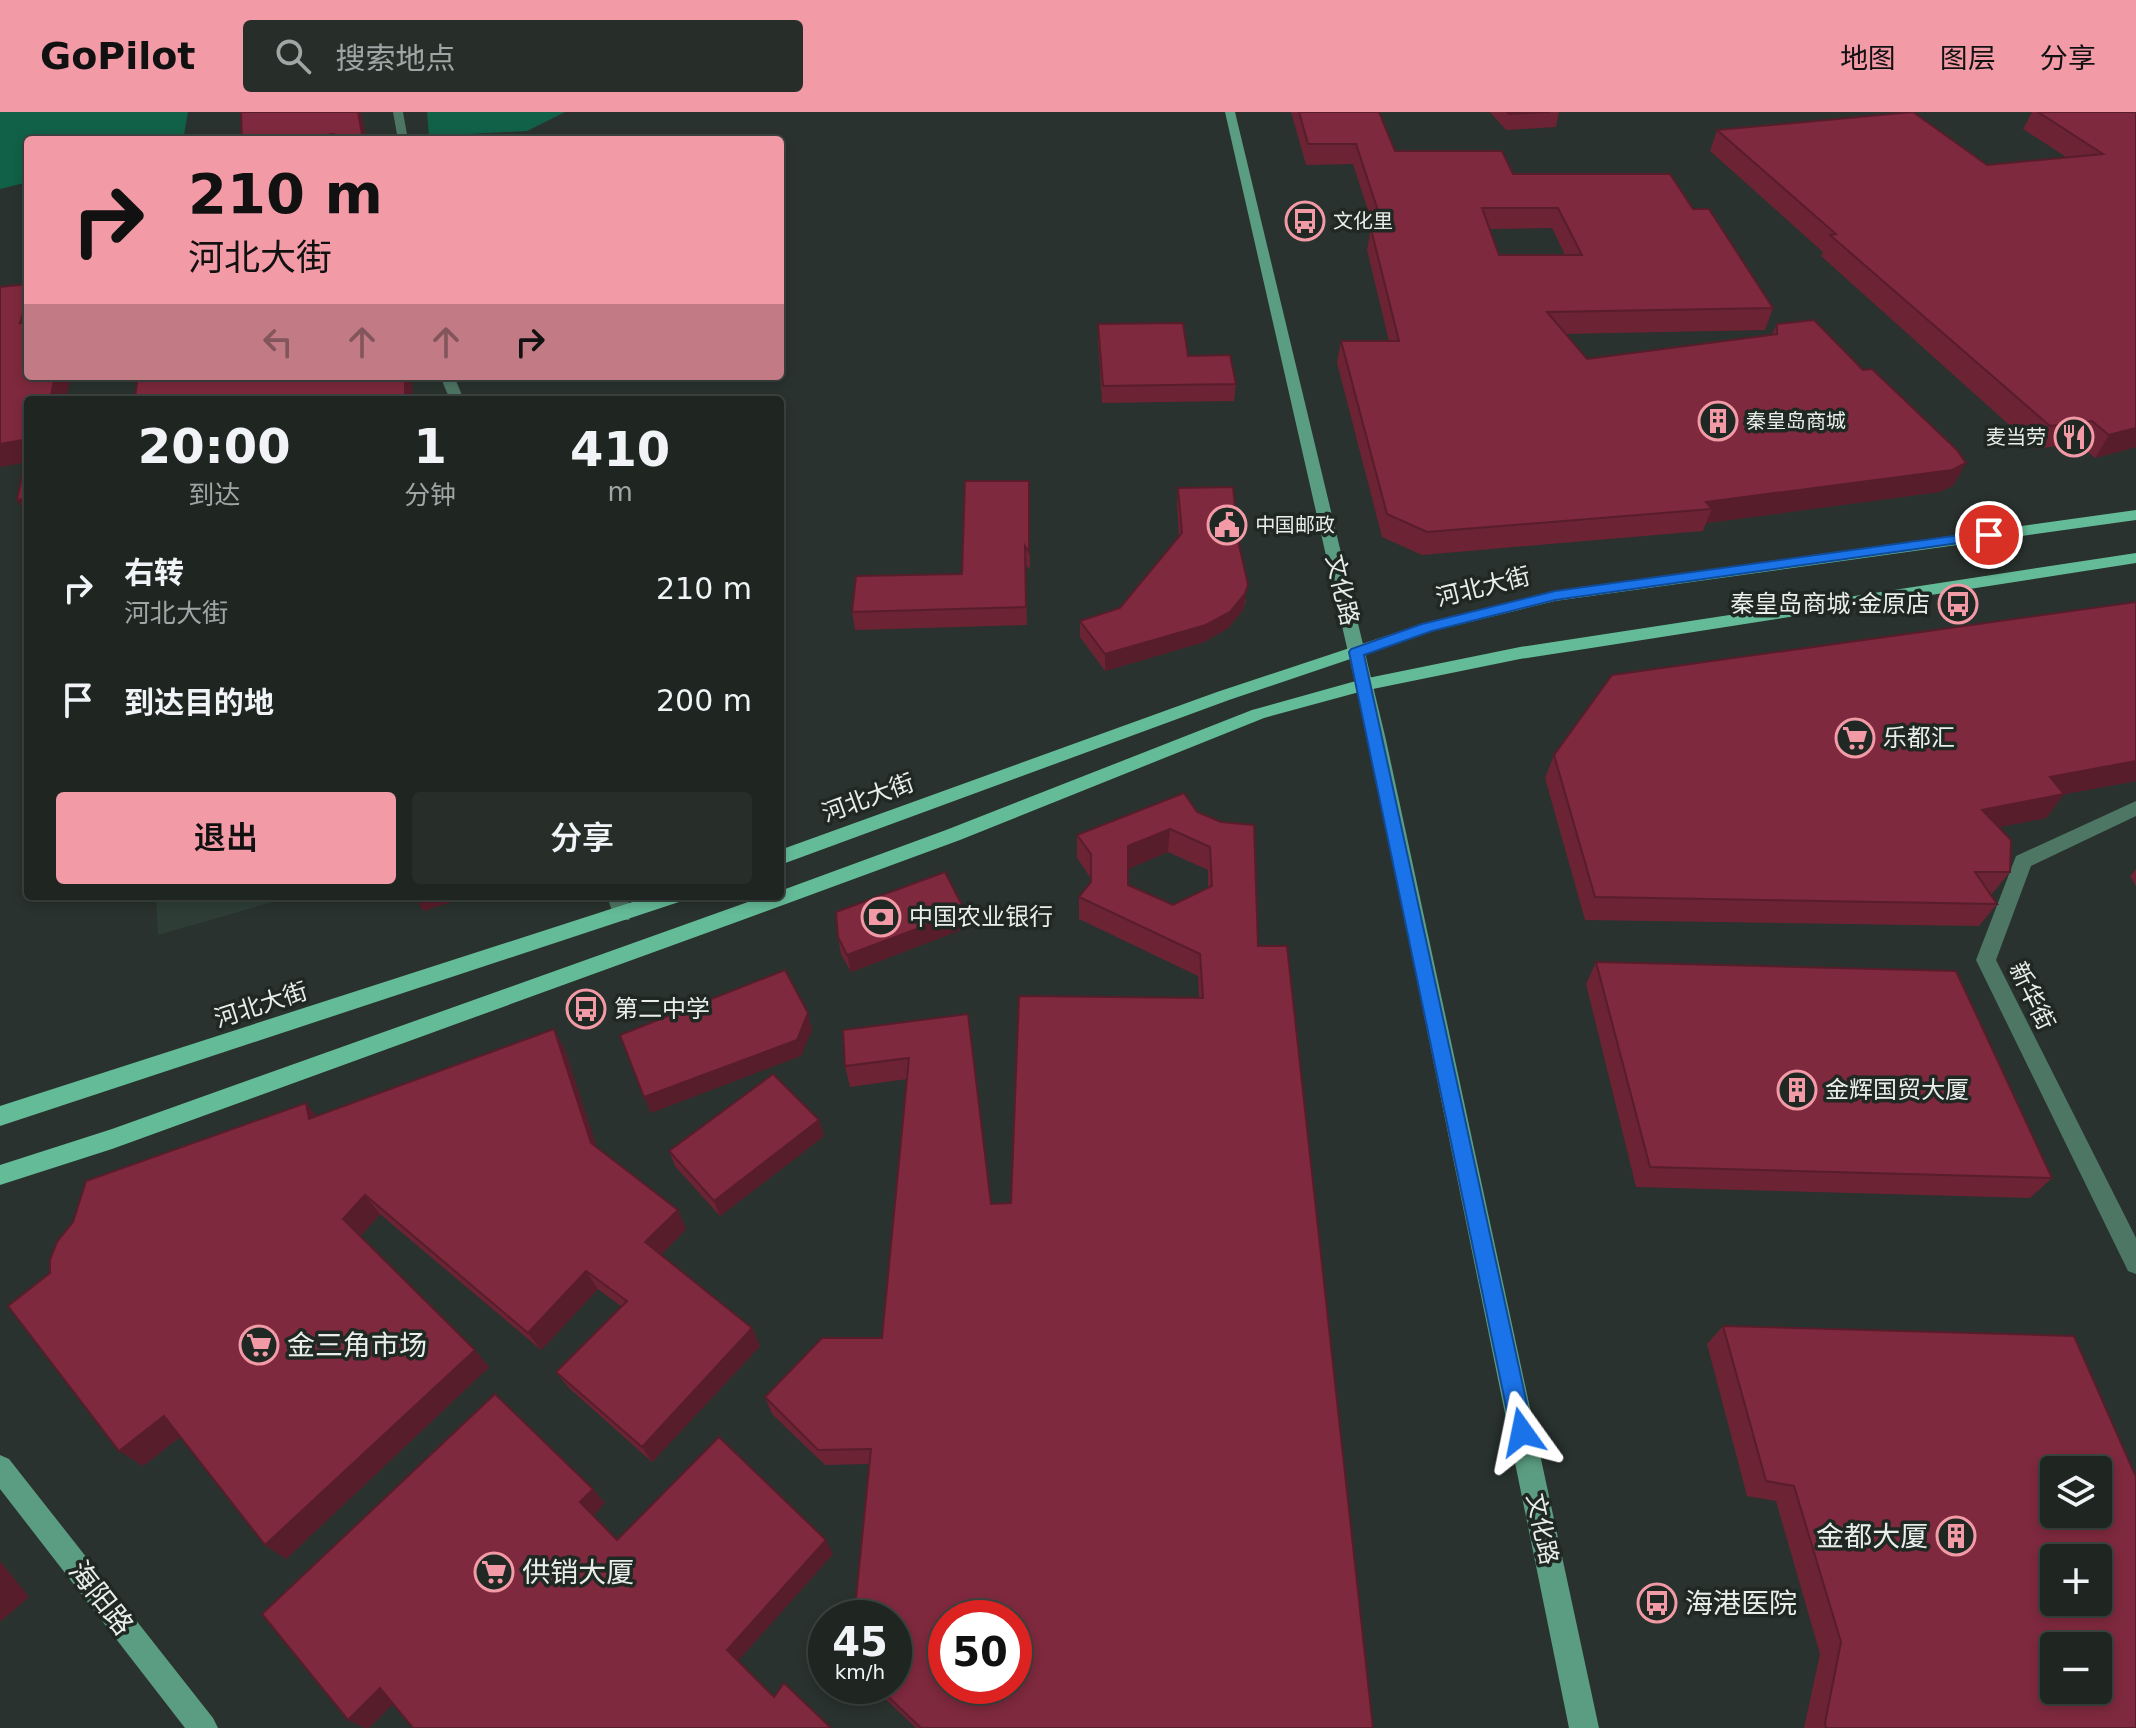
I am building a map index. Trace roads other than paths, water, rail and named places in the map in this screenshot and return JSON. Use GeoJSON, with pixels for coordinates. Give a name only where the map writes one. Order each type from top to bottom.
{"type":"FeatureCollection","features":[{"type":"Feature","properties":{"kind":"main road","name":"文化路"},"geometry":{"type":"LineString","coordinates":[[1230,112],[1377,740],[1584,1728]]}},
{"type":"Feature","properties":{"kind":"main road","name":"河北大街"},"geometry":{"type":"LineString","coordinates":[[784,857],[1223,696],[1428,627],[1555,596],[2136,515]]}},
{"type":"Feature","properties":{"kind":"main road"},"geometry":{"type":"LineString","coordinates":[[784,897],[968,829],[1258,714],[1363,685],[1520,653],[2136,558]]}},
{"type":"Feature","properties":{"kind":"main road","name":"河北大街"},"geometry":{"type":"LineString","coordinates":[[0,1116],[620,906],[653,900]]}},
{"type":"Feature","properties":{"kind":"main road"},"geometry":{"type":"LineString","coordinates":[[0,1175],[112,1139],[775,900]]}},
{"type":"Feature","properties":{"kind":"main road","name":"海阳路"},"geometry":{"type":"LineString","coordinates":[[0,1468],[203,1728]]}},
{"type":"Feature","properties":{"kind":"street"},"geometry":{"type":"LineString","coordinates":[[398,112],[402,136]]}},
{"type":"Feature","properties":{"kind":"street","name":"新华街"},"geometry":{"type":"LineString","coordinates":[[2136,808],[2023,861],[1986,960],[2136,1262]]}},
{"type":"Feature","properties":{"kind":"place","name":"文化里"},"geometry":{"type":"Point","coordinates":[1305,221]}},
{"type":"Feature","properties":{"kind":"place","name":"秦皇岛商城"},"geometry":{"type":"Point","coordinates":[1718,421]}},
{"type":"Feature","properties":{"kind":"place","name":"麦当劳"},"geometry":{"type":"Point","coordinates":[2074,437]}},
{"type":"Feature","properties":{"kind":"place","name":"中国邮政"},"geometry":{"type":"Point","coordinates":[1227,525]}},
{"type":"Feature","properties":{"kind":"place","name":"秦皇岛商城·金原店"},"geometry":{"type":"Point","coordinates":[1958,604]}},
{"type":"Feature","properties":{"kind":"place","name":"乐都汇"},"geometry":{"type":"Point","coordinates":[1855,738]}},
{"type":"Feature","properties":{"kind":"place","name":"中国农业银行"},"geometry":{"type":"Point","coordinates":[881,917]}},
{"type":"Feature","properties":{"kind":"place","name":"第二中学"},"geometry":{"type":"Point","coordinates":[586,1009]}},
{"type":"Feature","properties":{"kind":"place","name":"金辉国贸大厦"},"geometry":{"type":"Point","coordinates":[1797,1090]}},
{"type":"Feature","properties":{"kind":"place","name":"金三角市场"},"geometry":{"type":"Point","coordinates":[259,1345]}},
{"type":"Feature","properties":{"kind":"place","name":"金都大厦"},"geometry":{"type":"Point","coordinates":[1956,1536]}},
{"type":"Feature","properties":{"kind":"place","name":"供销大厦"},"geometry":{"type":"Point","coordinates":[494,1572]}},
{"type":"Feature","properties":{"kind":"place","name":"海港医院"},"geometry":{"type":"Point","coordinates":[1657,1603]}}]}
